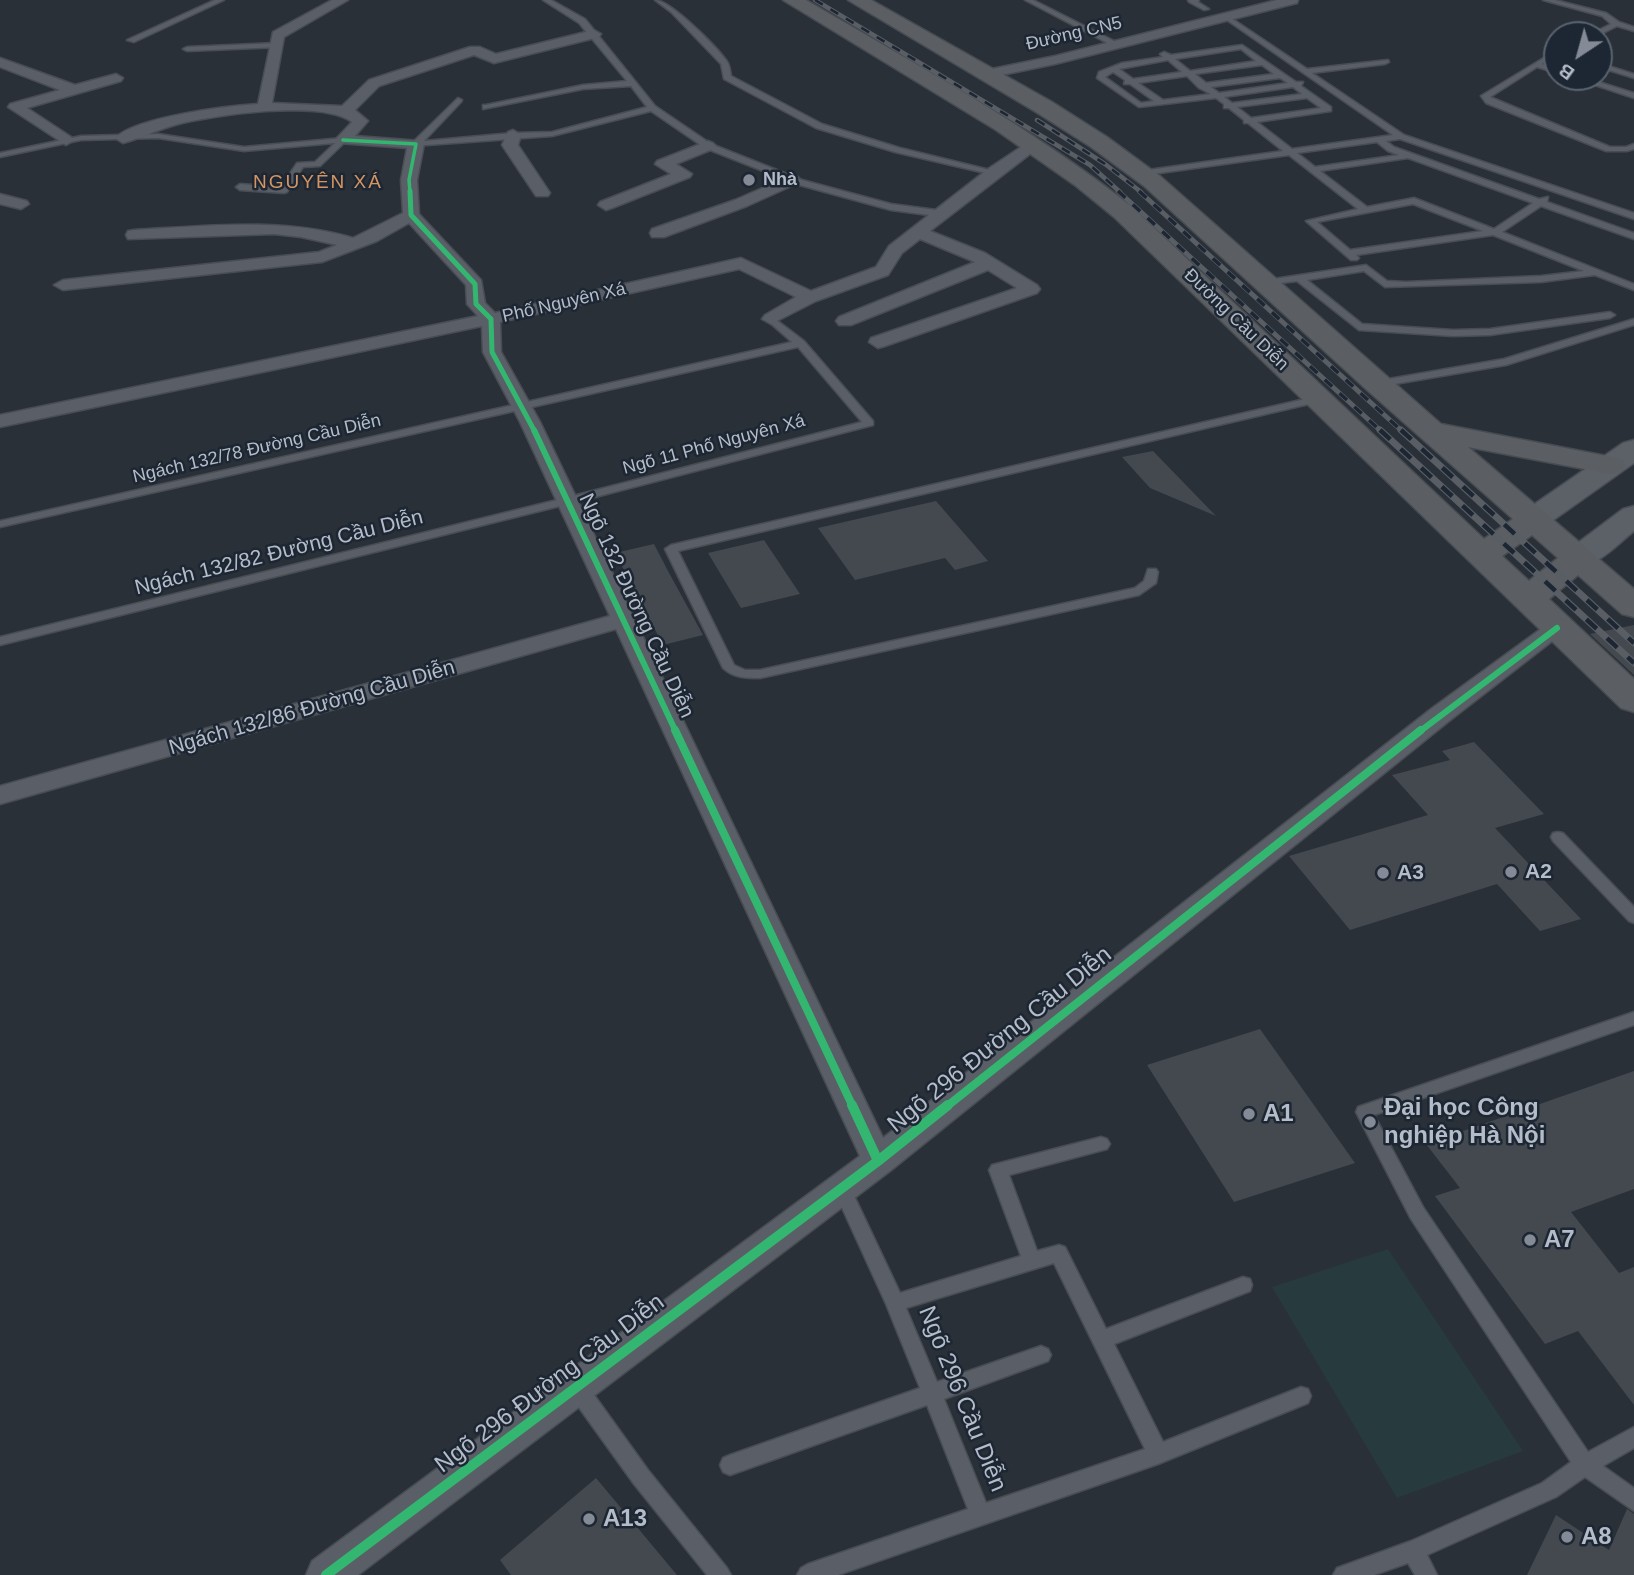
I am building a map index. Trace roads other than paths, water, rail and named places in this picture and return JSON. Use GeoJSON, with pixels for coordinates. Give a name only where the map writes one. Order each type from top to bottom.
{"type":"FeatureCollection","features":[{"type":"Feature","properties":{"kind":"highway","name":"Đường Cầu Diễn"},"geometry":{"type":"LineString","coordinates":[[792,0],[1035,144],[1082,177],[1123,212],[1634,701]]}},
{"type":"Feature","properties":{"kind":"highway"},"geometry":{"type":"LineString","coordinates":[[856,0],[987,74],[1099,142],[1141,174],[1634,607]]}},
{"type":"Feature","properties":{"kind":"highway"},"geometry":{"type":"LineString","coordinates":[[1431,430],[1623,457]]}},
{"type":"Feature","properties":{"kind":"highway"},"geometry":{"type":"LineString","coordinates":[[1482,555],[1534,519]]}},
{"type":"Feature","properties":{"kind":"highway"},"geometry":{"type":"LineString","coordinates":[[1528,599],[1579,558]]}},
{"type":"Feature","properties":{"kind":"main road"},"geometry":{"type":"LineString","coordinates":[[1534,519],[1623,457]]}},
{"type":"Feature","properties":{"kind":"main road"},"geometry":{"type":"LineString","coordinates":[[1579,558],[1634,516]]}},
{"type":"Feature","properties":{"kind":"street"},"geometry":{"type":"LineString","coordinates":[[264,108],[278,36],[342,0]]}},
{"type":"Feature","properties":{"kind":"street","name":"Đường CN5"},"geometry":{"type":"LineString","coordinates":[[987,74],[1292,0]]}},
{"type":"Feature","properties":{"kind":"street"},"geometry":{"type":"LineString","coordinates":[[345,110],[374,83],[452,57],[475,50],[494,59],[594,34]]}},
{"type":"Feature","properties":{"kind":"street"},"geometry":{"type":"LineString","coordinates":[[0,62],[74,90]]}},
{"type":"Feature","properties":{"kind":"street"},"geometry":{"type":"LineString","coordinates":[[0,117],[116,78]]}},
{"type":"Feature","properties":{"kind":"street"},"geometry":{"type":"LineString","coordinates":[[123,138],[170,121],[264,108],[345,110],[360,121],[343,140]]}},
{"type":"Feature","properties":{"kind":"street"},"geometry":{"type":"LineString","coordinates":[[18,109],[66,140]]}},
{"type":"Feature","properties":{"kind":"street"},"geometry":{"type":"LineString","coordinates":[[513,135],[510,145],[542,193]]}},
{"type":"Feature","properties":{"kind":"street"},"geometry":{"type":"LineString","coordinates":[[63,285],[322,257],[411,215],[409,180],[416,144],[343,140]]}},
{"type":"Feature","properties":{"kind":"street"},"geometry":{"type":"LineString","coordinates":[[771,319],[810,297],[882,271],[895,250],[994,172],[1035,144]]}},
{"type":"Feature","properties":{"kind":"street"},"geometry":{"type":"LineString","coordinates":[[606,205],[684,174],[663,164],[708,146]]}},
{"type":"Feature","properties":{"kind":"street"},"geometry":{"type":"LineString","coordinates":[[658,233],[741,203],[792,180]]}},
{"type":"Feature","properties":{"kind":"street"},"geometry":{"type":"LineString","coordinates":[[0,199],[21,204]]}},
{"type":"Feature","properties":{"kind":"street","name":"Ngõ 132 Đường Cầu Diễn"},"geometry":{"type":"LineString","coordinates":[[411,215],[475,284],[476,303],[491,319],[492,352],[568,501],[878,1161]]}},
{"type":"Feature","properties":{"kind":"street"},"geometry":{"type":"LineString","coordinates":[[134,234],[297,230],[336,237],[354,244]]}},
{"type":"Feature","properties":{"kind":"street"},"geometry":{"type":"LineString","coordinates":[[878,342],[1031,289],[989,263],[919,232]]}},
{"type":"Feature","properties":{"kind":"street","name":"Phố Nguyên Xá"},"geometry":{"type":"LineString","coordinates":[[0,421],[491,319],[741,263],[810,297]]}},
{"type":"Feature","properties":{"kind":"street"},"geometry":{"type":"LineString","coordinates":[[845,321],[989,263]]}},
{"type":"Feature","properties":{"kind":"street","name":"Ngách 132/86 Đường Cầu Diễn"},"geometry":{"type":"LineString","coordinates":[[0,795],[623,620]]}},
{"type":"Feature","properties":{"kind":"street","name":"Ngõ 296 Đường Cầu Diễn"},"geometry":{"type":"LineString","coordinates":[[326,1575],[878,1161],[1440,715],[1557,628]]}},
{"type":"Feature","properties":{"kind":"lane"},"geometry":{"type":"LineString","coordinates":[[131,40],[221,0]]}},
{"type":"Feature","properties":{"kind":"lane"},"geometry":{"type":"LineString","coordinates":[[546,0],[582,21],[652,108],[708,146],[792,180],[891,207],[944,214]]}},
{"type":"Feature","properties":{"kind":"lane"},"geometry":{"type":"LineString","coordinates":[[658,0],[673,11],[725,63],[727,77],[819,126],[898,150],[994,172]]}},
{"type":"Feature","properties":{"kind":"lane"},"geometry":{"type":"LineString","coordinates":[[1028,0],[1116,44]]}},
{"type":"Feature","properties":{"kind":"lane"},"geometry":{"type":"LineString","coordinates":[[1196,0],[1191,1],[1206,9]]}},
{"type":"Feature","properties":{"kind":"lane"},"geometry":{"type":"LineString","coordinates":[[1546,0],[1604,14],[1616,24],[1634,29]]}},
{"type":"Feature","properties":{"kind":"lane"},"geometry":{"type":"LineString","coordinates":[[1226,17],[1401,136],[1634,216]]}},
{"type":"Feature","properties":{"kind":"lane"},"geometry":{"type":"LineString","coordinates":[[187,50],[277,44]]}},
{"type":"Feature","properties":{"kind":"lane"},"geometry":{"type":"LineString","coordinates":[[1247,121],[1328,109],[1318,102],[1309,95],[1296,85],[1283,75],[1242,47],[1167,57],[1113,68],[1102,74],[1101,78],[1139,105],[1215,96],[1296,85],[1322,81]]}},
{"type":"Feature","properties":{"kind":"lane"},"geometry":{"type":"LineString","coordinates":[[1121,74],[1253,54]]}},
{"type":"Feature","properties":{"kind":"lane"},"geometry":{"type":"LineString","coordinates":[[1167,57],[1365,210]]}},
{"type":"Feature","properties":{"kind":"lane"},"geometry":{"type":"LineString","coordinates":[[1543,61],[1485,96],[1489,101],[1609,149],[1627,149],[1634,146]]}},
{"type":"Feature","properties":{"kind":"lane"},"geometry":{"type":"LineString","coordinates":[[1110,85],[1264,62]]}},
{"type":"Feature","properties":{"kind":"lane"},"geometry":{"type":"LineString","coordinates":[[1307,71],[1385,62]]}},
{"type":"Feature","properties":{"kind":"lane"},"geometry":{"type":"LineString","coordinates":[[1537,65],[1543,67]]}},
{"type":"Feature","properties":{"kind":"lane"},"geometry":{"type":"LineString","coordinates":[[1113,68],[1161,103]]}},
{"type":"Feature","properties":{"kind":"lane"},"geometry":{"type":"LineString","coordinates":[[1129,98],[1273,68]]}},
{"type":"Feature","properties":{"kind":"lane"},"geometry":{"type":"LineString","coordinates":[[1613,69],[1634,76]]}},
{"type":"Feature","properties":{"kind":"lane"},"geometry":{"type":"LineString","coordinates":[[1120,92],[1283,75]]}},
{"type":"Feature","properties":{"kind":"lane"},"geometry":{"type":"LineString","coordinates":[[486,107],[583,87],[604,88],[633,83]]}},
{"type":"Feature","properties":{"kind":"lane"},"geometry":{"type":"LineString","coordinates":[[1617,90],[1634,83]]}},
{"type":"Feature","properties":{"kind":"lane"},"geometry":{"type":"LineString","coordinates":[[1613,89],[1634,96]]}},
{"type":"Feature","properties":{"kind":"lane"},"geometry":{"type":"LineString","coordinates":[[1227,106],[1309,95]]}},
{"type":"Feature","properties":{"kind":"lane"},"geometry":{"type":"LineString","coordinates":[[416,144],[458,100]]}},
{"type":"Feature","properties":{"kind":"lane"},"geometry":{"type":"LineString","coordinates":[[1237,113],[1318,102]]}},
{"type":"Feature","properties":{"kind":"lane"},"geometry":{"type":"LineString","coordinates":[[416,144],[552,134],[652,108]]}},
{"type":"Feature","properties":{"kind":"lane"},"geometry":{"type":"LineString","coordinates":[[0,155],[66,140],[158,136],[244,149],[343,140]]}},
{"type":"Feature","properties":{"kind":"lane"},"geometry":{"type":"LineString","coordinates":[[1141,174],[1401,136]]}},
{"type":"Feature","properties":{"kind":"lane"},"geometry":{"type":"LineString","coordinates":[[1379,139],[1391,149],[1634,236]]}},
{"type":"Feature","properties":{"kind":"lane"},"geometry":{"type":"LineString","coordinates":[[240,187],[284,190],[300,165],[317,164],[343,140]]}},
{"type":"Feature","properties":{"kind":"lane"},"geometry":{"type":"LineString","coordinates":[[1311,170],[1409,155]]}},
{"type":"Feature","properties":{"kind":"lane"},"geometry":{"type":"LineString","coordinates":[[1348,253],[1496,232],[1558,190]]}},
{"type":"Feature","properties":{"kind":"lane"},"geometry":{"type":"LineString","coordinates":[[1596,272],[1514,281],[1385,284],[1310,221],[1414,201],[1496,232],[1596,272],[1634,288]]}},
{"type":"Feature","properties":{"kind":"lane"},"geometry":{"type":"LineString","coordinates":[[1267,283],[1366,268]]}},
{"type":"Feature","properties":{"kind":"lane"},"geometry":{"type":"LineString","coordinates":[[1299,278],[1359,327],[1453,333],[1490,332],[1610,315]]}},
{"type":"Feature","properties":{"kind":"lane"},"geometry":{"type":"LineString","coordinates":[[771,319],[800,343]]}},
{"type":"Feature","properties":{"kind":"lane"},"geometry":{"type":"LineString","coordinates":[[1377,384],[1506,362],[1634,322]]}},
{"type":"Feature","properties":{"kind":"lane","name":"Ngách 132/78 Đường Cầu Diễn"},"geometry":{"type":"LineString","coordinates":[[0,524],[800,343]]}},
{"type":"Feature","properties":{"kind":"lane","name":"Ngõ 11 Phố Nguyên Xá"},"geometry":{"type":"LineString","coordinates":[[568,501],[869,423],[800,343]]}},
{"type":"Feature","properties":{"kind":"lane"},"geometry":{"type":"LineString","coordinates":[[1152,572],[1150,583],[1139,591],[774,671],[743,674],[729,668],[671,549],[1318,399]]}},
{"type":"Feature","properties":{"kind":"lane","name":"Ngách 132/82 Đường Cầu Diễn"},"geometry":{"type":"LineString","coordinates":[[0,641],[568,501]]}},
{"type":"Feature","properties":{"kind":"lane"},"geometry":{"type":"LineString","coordinates":[[1558,837],[1634,917]]}},
{"type":"Feature","properties":{"kind":"lane"},"geometry":{"type":"LineString","coordinates":[[1634,1018],[1364,1112],[1417,1213],[1585,1465],[1634,1501]]}},
{"type":"Feature","properties":{"kind":"lane"},"geometry":{"type":"LineString","coordinates":[[1032,1261],[998,1170],[1101,1144]]}},
{"type":"Feature","properties":{"kind":"lane","name":"Ngõ 296 Cầu Diễn"},"geometry":{"type":"LineString","coordinates":[[842,1188],[895,1303],[981,1515]]}},
{"type":"Feature","properties":{"kind":"lane","name":"Ngõ 296 Cầu Diễn"},"geometry":{"type":"LineString","coordinates":[[808,1575],[1158,1454],[1059,1253],[895,1303]]}},
{"type":"Feature","properties":{"kind":"lane"},"geometry":{"type":"LineString","coordinates":[[1102,1340],[1243,1285]]}},
{"type":"Feature","properties":{"kind":"lane"},"geometry":{"type":"LineString","coordinates":[[730,1465],[1041,1355]]}},
{"type":"Feature","properties":{"kind":"lane"},"geometry":{"type":"LineString","coordinates":[[578,1388],[641,1477],[720,1575]]}},
{"type":"Feature","properties":{"kind":"lane"},"geometry":{"type":"LineString","coordinates":[[1158,1454],[1301,1396]]}},
{"type":"Feature","properties":{"kind":"lane"},"geometry":{"type":"LineString","coordinates":[[1344,1575],[1413,1551],[1549,1490],[1585,1465],[1634,1437]]}},
{"type":"Feature","properties":{"kind":"lane"},"geometry":{"type":"LineString","coordinates":[[1413,1551],[1426,1575]]}},
{"type":"Feature","properties":{"kind":"railway"},"geometry":{"type":"LineString","coordinates":[[815,0],[1090,165],[1120,192]]}},
{"type":"Feature","properties":{"kind":"railway"},"geometry":{"type":"LineString","coordinates":[[1037,120],[1105,164],[1141,192]]}},
{"type":"Feature","properties":{"kind":"railway"},"geometry":{"type":"LineString","coordinates":[[1118,191],[1382,432]]}},
{"type":"Feature","properties":{"kind":"railway"},"geometry":{"type":"LineString","coordinates":[[1139,191],[1403,432]]}},
{"type":"Feature","properties":{"kind":"railway"},"geometry":{"type":"LineString","coordinates":[[1380,430],[1634,663]]}},
{"type":"Feature","properties":{"kind":"railway"},"geometry":{"type":"LineString","coordinates":[[1401,430],[1634,643]]}},
{"type":"Feature","properties":{"kind":"place","name":"Nhà"},"geometry":{"type":"Point","coordinates":[749,180]}},
{"type":"Feature","properties":{"kind":"place","name":"A2"},"geometry":{"type":"Point","coordinates":[1511,872]}},
{"type":"Feature","properties":{"kind":"place","name":"A3"},"geometry":{"type":"Point","coordinates":[1383,873]}},
{"type":"Feature","properties":{"kind":"place","name":"A1"},"geometry":{"type":"Point","coordinates":[1249,1114]}},
{"type":"Feature","properties":{"kind":"place","name":"Đại học Công nghiệp Hà Nội"},"geometry":{"type":"Point","coordinates":[1370,1122]}},
{"type":"Feature","properties":{"kind":"place","name":"A7"},"geometry":{"type":"Point","coordinates":[1530,1240]}},
{"type":"Feature","properties":{"kind":"place","name":"A13"},"geometry":{"type":"Point","coordinates":[589,1519]}},
{"type":"Feature","properties":{"kind":"place","name":"A8"},"geometry":{"type":"Point","coordinates":[1567,1537]}},
{"type":"Feature","properties":{"kind":"district","name":"NGUYÊN XÁ"},"geometry":{"type":"Point","coordinates":[318,183]}}]}
